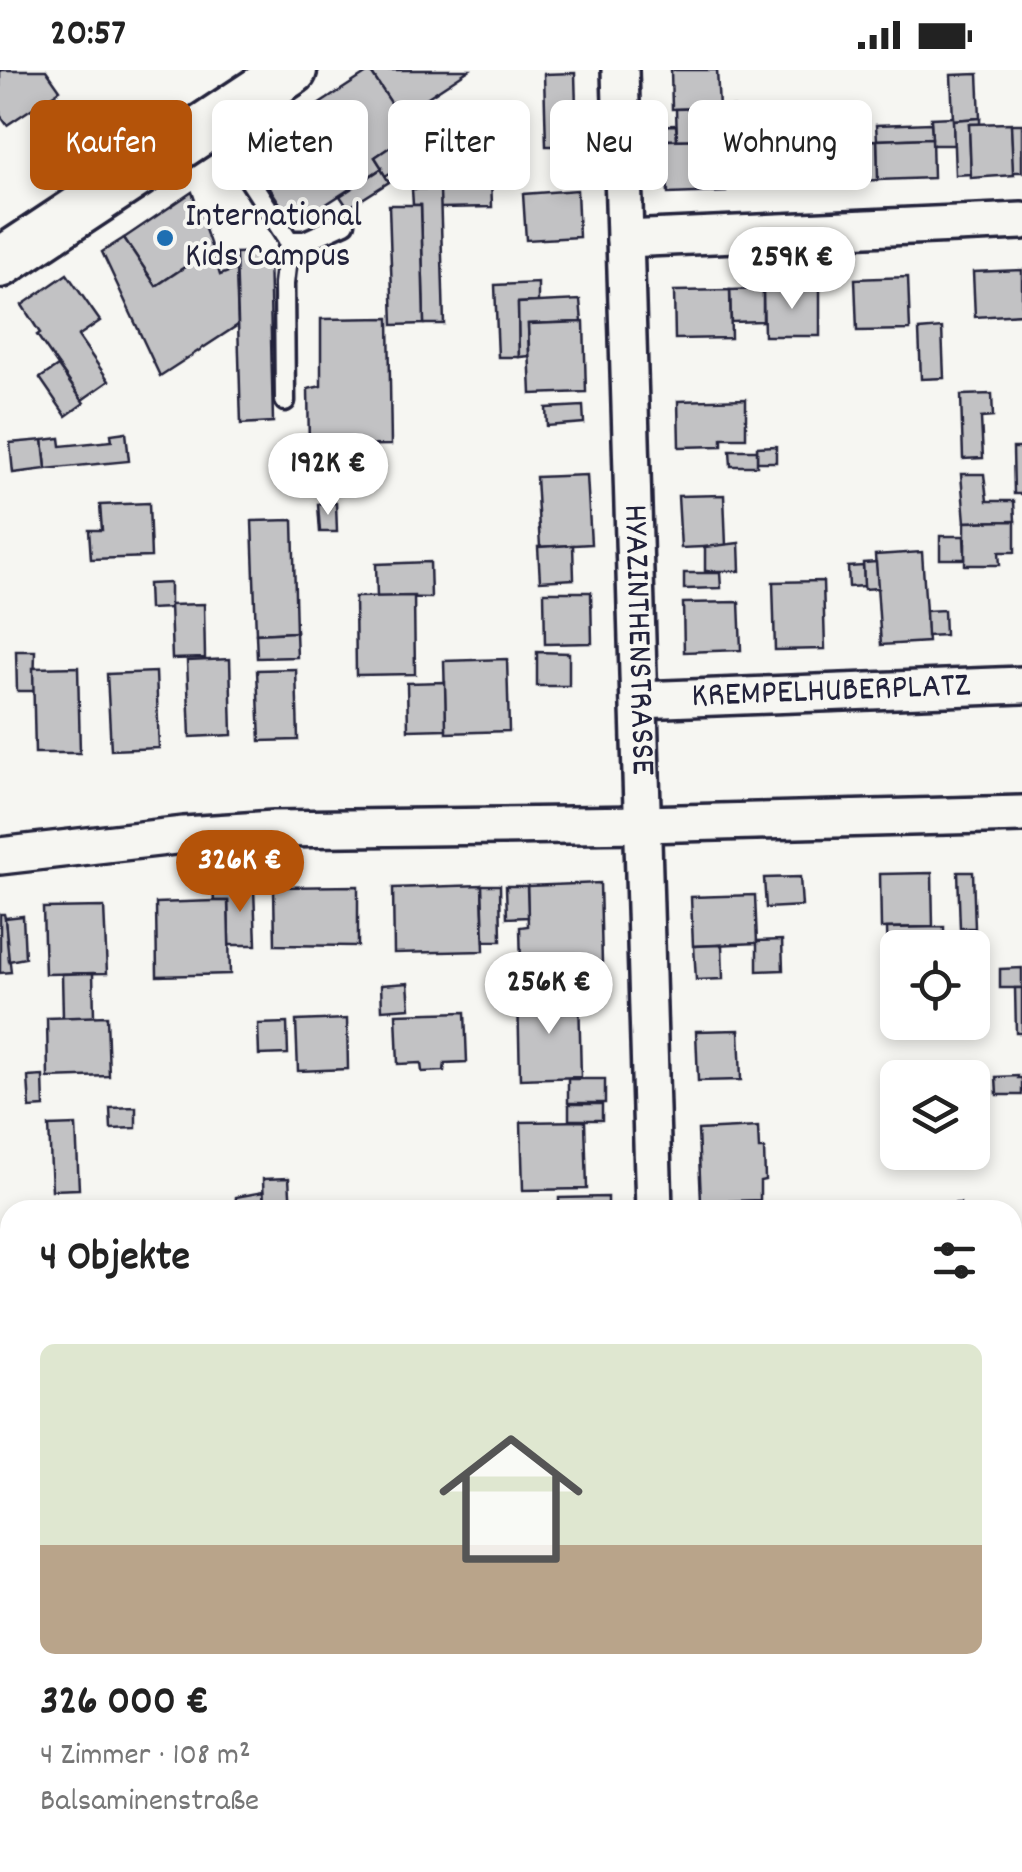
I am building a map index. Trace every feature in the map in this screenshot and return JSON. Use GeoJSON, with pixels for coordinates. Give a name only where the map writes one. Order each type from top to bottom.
{"type":"FeatureCollection","features":[{"type":"Feature","properties":{"kind":"main road"},"geometry":{"type":"LineString","coordinates":[[248,100],[292,70]]}},
{"type":"Feature","properties":{"kind":"main road"},"geometry":{"type":"LineString","coordinates":[[0,263],[212,125]]}},
{"type":"Feature","properties":{"kind":"street","name":"HYAZINTHENSTRASSE"},"geometry":{"type":"LineString","coordinates":[[620,70],[654,1200]]}},
{"type":"Feature","properties":{"kind":"street"},"geometry":{"type":"LineString","coordinates":[[625,239],[1022,221]]}},
{"type":"Feature","properties":{"kind":"street","name":"KREMPELHUBERPLATZ"},"geometry":{"type":"LineString","coordinates":[[638,700],[1022,685]]}},
{"type":"Feature","properties":{"kind":"street"},"geometry":{"type":"LineString","coordinates":[[0,856],[274,829],[1022,814]]}},
{"type":"Feature","properties":{"kind":"lane"},"geometry":{"type":"LineString","coordinates":[[256,190],[290,241],[284,284],[285,401]]}},
{"type":"Feature","properties":{"kind":"lane"},"geometry":{"type":"LineString","coordinates":[[290,241],[305,240],[345,223]]}},
{"type":"Feature","properties":{"kind":"building"},"geometry":{"type":"Polygon","coordinates":[[[0,70],[46,70],[60,90],[45,100],[30,100],[30,110],[7,125],[0,115],[0,70]]]}},
{"type":"Feature","properties":{"kind":"building"},"geometry":{"type":"Polygon","coordinates":[[[469,70],[423,100],[389,100],[370,71],[469,70]]]}},
{"type":"Feature","properties":{"kind":"building"},"geometry":{"type":"Polygon","coordinates":[[[671,70],[717,70],[719,100],[688,100],[688,109],[672,109],[671,70]]]}},
{"type":"Feature","properties":{"kind":"building"},"geometry":{"type":"Polygon","coordinates":[[[370,71],[389,100],[388,148],[375,157],[382,168],[368,177],[368,100],[326,100],[370,71]]]}},
{"type":"Feature","properties":{"kind":"building"},"geometry":{"type":"Polygon","coordinates":[[[575,73],[576,100],[550,100],[550,146],[546,146],[544,74],[575,73]]]}},
{"type":"Feature","properties":{"kind":"building"},"geometry":{"type":"Polygon","coordinates":[[[978,74],[980,118],[953,120],[951,75],[978,74]]]}},
{"type":"Feature","properties":{"kind":"building"},"geometry":{"type":"Polygon","coordinates":[[[676,109],[688,109],[688,140],[677,140],[676,109]]]}},
{"type":"Feature","properties":{"kind":"building"},"geometry":{"type":"Polygon","coordinates":[[[953,117],[954,145],[932,145],[931,118],[953,117]]]}},
{"type":"Feature","properties":{"kind":"building"},"geometry":{"type":"Polygon","coordinates":[[[980,118],[980,124],[969,124],[971,174],[955,175],[953,120],[980,118]]]}},
{"type":"Feature","properties":{"kind":"building"},"geometry":{"type":"Polygon","coordinates":[[[931,123],[932,138],[877,140],[876,125],[931,123]]]}},
{"type":"Feature","properties":{"kind":"building"},"geometry":{"type":"Polygon","coordinates":[[[1011,123],[1014,175],[971,178],[969,124],[1011,123]]]}},
{"type":"Feature","properties":{"kind":"building"},"geometry":{"type":"Polygon","coordinates":[[[1011,124],[1022,124],[1022,172],[1013,172],[1011,124]]]}},
{"type":"Feature","properties":{"kind":"building"},"geometry":{"type":"Polygon","coordinates":[[[668,125],[676,125],[677,140],[668,140],[668,125]]]}},
{"type":"Feature","properties":{"kind":"building"},"geometry":{"type":"Polygon","coordinates":[[[932,138],[933,178],[878,180],[877,140],[932,138]]]}},
{"type":"Feature","properties":{"kind":"building"},"geometry":{"type":"Polygon","coordinates":[[[668,140],[688,140],[688,190],[726,192],[668,194],[668,140]]]}},
{"type":"Feature","properties":{"kind":"building"},"geometry":{"type":"Polygon","coordinates":[[[872,140],[877,140],[878,180],[872,180],[872,140]]]}},
{"type":"Feature","properties":{"kind":"building"},"geometry":{"type":"Polygon","coordinates":[[[388,148],[388,174],[385,176],[375,157],[388,148]]]}},
{"type":"Feature","properties":{"kind":"building"},"geometry":{"type":"Polygon","coordinates":[[[381,169],[388,183],[348,208],[340,196],[349,190],[368,190],[368,178],[381,169]]]}},
{"type":"Feature","properties":{"kind":"building"},"geometry":{"type":"Polygon","coordinates":[[[271,190],[348,190],[294,225],[271,190]]]}},
{"type":"Feature","properties":{"kind":"building"},"geometry":{"type":"Polygon","coordinates":[[[412,190],[440,190],[444,324],[424,324],[421,205],[413,205],[412,190]]]}},
{"type":"Feature","properties":{"kind":"building"},"geometry":{"type":"Polygon","coordinates":[[[439,190],[491,190],[492,207],[440,208],[439,190]]]}},
{"type":"Feature","properties":{"kind":"building"},"geometry":{"type":"Polygon","coordinates":[[[577,190],[579,237],[526,240],[523,194],[577,190]]]}},
{"type":"Feature","properties":{"kind":"building"},"geometry":{"type":"Polygon","coordinates":[[[192,192],[212,249],[156,286],[124,238],[192,192]]]}},
{"type":"Feature","properties":{"kind":"building"},"geometry":{"type":"Polygon","coordinates":[[[389,205],[421,205],[424,324],[393,325],[389,205]]]}},
{"type":"Feature","properties":{"kind":"building"},"geometry":{"type":"Polygon","coordinates":[[[124,238],[156,286],[212,249],[220,275],[236,269],[238,325],[160,376],[102,252],[124,238]]]}},
{"type":"Feature","properties":{"kind":"building"},"geometry":{"type":"Polygon","coordinates":[[[269,252],[273,422],[241,424],[236,253],[269,252]]]}},
{"type":"Feature","properties":{"kind":"building"},"geometry":{"type":"Polygon","coordinates":[[[1022,270],[1022,314],[975,317],[973,272],[1022,270]]]}},
{"type":"Feature","properties":{"kind":"building"},"geometry":{"type":"Polygon","coordinates":[[[67,274],[100,321],[78,336],[109,381],[82,400],[37,335],[40,333],[22,305],[67,274]]]}},
{"type":"Feature","properties":{"kind":"building"},"geometry":{"type":"Polygon","coordinates":[[[908,277],[910,330],[857,331],[855,279],[908,277]]]}},
{"type":"Feature","properties":{"kind":"building"},"geometry":{"type":"Polygon","coordinates":[[[538,283],[538,302],[518,303],[519,357],[498,357],[495,285],[538,283]]]}},
{"type":"Feature","properties":{"kind":"building"},"geometry":{"type":"Polygon","coordinates":[[[763,289],[763,321],[731,322],[730,290],[763,289]]]}},
{"type":"Feature","properties":{"kind":"building"},"geometry":{"type":"Polygon","coordinates":[[[763,289],[820,289],[820,336],[764,336],[763,289]]]}},
{"type":"Feature","properties":{"kind":"building"},"geometry":{"type":"Polygon","coordinates":[[[730,290],[731,338],[675,339],[674,291],[730,290]]]}},
{"type":"Feature","properties":{"kind":"building"},"geometry":{"type":"Polygon","coordinates":[[[580,300],[582,322],[528,324],[529,356],[519,357],[518,303],[580,300]]]}},
{"type":"Feature","properties":{"kind":"building"},"geometry":{"type":"Polygon","coordinates":[[[389,318],[391,445],[309,446],[308,389],[321,386],[321,319],[389,318]]]}},
{"type":"Feature","properties":{"kind":"building"},"geometry":{"type":"Polygon","coordinates":[[[584,322],[586,392],[531,394],[528,324],[584,322]]]}},
{"type":"Feature","properties":{"kind":"building"},"geometry":{"type":"Polygon","coordinates":[[[942,328],[944,378],[921,379],[919,330],[942,328]]]}},
{"type":"Feature","properties":{"kind":"building"},"geometry":{"type":"Polygon","coordinates":[[[58,366],[84,403],[66,416],[40,378],[58,366]]]}},
{"type":"Feature","properties":{"kind":"building"},"geometry":{"type":"Polygon","coordinates":[[[992,394],[993,417],[981,418],[983,458],[963,459],[961,395],[992,394]]]}},
{"type":"Feature","properties":{"kind":"building"},"geometry":{"type":"Polygon","coordinates":[[[746,399],[746,438],[722,438],[722,446],[679,447],[678,401],[746,399]]]}},
{"type":"Feature","properties":{"kind":"building"},"geometry":{"type":"Polygon","coordinates":[[[583,406],[584,423],[547,426],[546,408],[583,406]]]}},
{"type":"Feature","properties":{"kind":"building"},"geometry":{"type":"Polygon","coordinates":[[[126,432],[129,461],[46,469],[43,440],[60,438],[61,446],[112,441],[111,434],[126,432]]]}},
{"type":"Feature","properties":{"kind":"building"},"geometry":{"type":"Polygon","coordinates":[[[43,440],[46,469],[13,473],[10,443],[43,440]]]}},
{"type":"Feature","properties":{"kind":"building"},"geometry":{"type":"Polygon","coordinates":[[[776,446],[776,462],[757,462],[757,447],[776,446]]]}},
{"type":"Feature","properties":{"kind":"building"},"geometry":{"type":"Polygon","coordinates":[[[1013,448],[1022,448],[1022,494],[1014,494],[1013,448]]]}},
{"type":"Feature","properties":{"kind":"building"},"geometry":{"type":"Polygon","coordinates":[[[730,450],[757,450],[757,466],[731,466],[730,450]]]}},
{"type":"Feature","properties":{"kind":"building"},"geometry":{"type":"Polygon","coordinates":[[[961,474],[984,474],[987,501],[1014,501],[1015,521],[965,522],[961,474]]]}},
{"type":"Feature","properties":{"kind":"building"},"geometry":{"type":"Polygon","coordinates":[[[587,475],[591,544],[540,547],[536,477],[587,475]]]}},
{"type":"Feature","properties":{"kind":"building"},"geometry":{"type":"Polygon","coordinates":[[[724,495],[726,546],[681,548],[678,496],[724,495]]]}},
{"type":"Feature","properties":{"kind":"building"},"geometry":{"type":"Polygon","coordinates":[[[149,503],[151,557],[91,559],[89,530],[102,530],[100,505],[149,503]]]}},
{"type":"Feature","properties":{"kind":"building"},"geometry":{"type":"Polygon","coordinates":[[[336,503],[337,532],[320,532],[318,504],[336,503]]]}},
{"type":"Feature","properties":{"kind":"building"},"geometry":{"type":"Polygon","coordinates":[[[293,520],[296,632],[256,634],[252,521],[293,520]]]}},
{"type":"Feature","properties":{"kind":"building"},"geometry":{"type":"Polygon","coordinates":[[[1015,521],[1015,552],[999,552],[1000,565],[965,565],[965,522],[1015,521]]]}},
{"type":"Feature","properties":{"kind":"building"},"geometry":{"type":"Polygon","coordinates":[[[940,536],[964,536],[965,559],[940,559],[940,536]]]}},
{"type":"Feature","properties":{"kind":"building"},"geometry":{"type":"Polygon","coordinates":[[[739,543],[740,571],[705,571],[705,547],[739,543]]]}},
{"type":"Feature","properties":{"kind":"building"},"geometry":{"type":"Polygon","coordinates":[[[573,545],[574,579],[540,581],[538,547],[573,545]]]}},
{"type":"Feature","properties":{"kind":"building"},"geometry":{"type":"Polygon","coordinates":[[[922,552],[928,642],[881,645],[875,555],[922,552]]]}},
{"type":"Feature","properties":{"kind":"building"},"geometry":{"type":"Polygon","coordinates":[[[430,562],[431,598],[377,597],[376,564],[430,562]]]}},
{"type":"Feature","properties":{"kind":"building"},"geometry":{"type":"Polygon","coordinates":[[[876,562],[878,588],[864,589],[863,563],[876,562]]]}},
{"type":"Feature","properties":{"kind":"building"},"geometry":{"type":"Polygon","coordinates":[[[863,566],[864,586],[849,587],[848,567],[863,566]]]}},
{"type":"Feature","properties":{"kind":"building"},"geometry":{"type":"Polygon","coordinates":[[[684,573],[720,573],[721,588],[684,589],[684,573]]]}},
{"type":"Feature","properties":{"kind":"building"},"geometry":{"type":"Polygon","coordinates":[[[823,581],[825,649],[775,650],[773,582],[823,581]]]}},
{"type":"Feature","properties":{"kind":"building"},"geometry":{"type":"Polygon","coordinates":[[[170,583],[170,608],[149,609],[148,584],[170,583]]]}},
{"type":"Feature","properties":{"kind":"building"},"geometry":{"type":"Polygon","coordinates":[[[544,592],[591,592],[592,643],[545,644],[544,592]]]}},
{"type":"Feature","properties":{"kind":"building"},"geometry":{"type":"Polygon","coordinates":[[[414,596],[415,674],[356,675],[355,597],[414,596]]]}},
{"type":"Feature","properties":{"kind":"building"},"geometry":{"type":"Polygon","coordinates":[[[739,602],[741,650],[684,652],[683,603],[739,602]]]}},
{"type":"Feature","properties":{"kind":"building"},"geometry":{"type":"Polygon","coordinates":[[[204,604],[205,658],[172,659],[170,605],[204,604]]]}},
{"type":"Feature","properties":{"kind":"building"},"geometry":{"type":"Polygon","coordinates":[[[944,610],[945,635],[927,636],[926,611],[944,610]]]}},
{"type":"Feature","properties":{"kind":"building"},"geometry":{"type":"Polygon","coordinates":[[[296,632],[297,657],[257,658],[256,634],[296,632]]]}},
{"type":"Feature","properties":{"kind":"building"},"geometry":{"type":"Polygon","coordinates":[[[16,651],[35,651],[34,691],[17,691],[16,651]]]}},
{"type":"Feature","properties":{"kind":"building"},"geometry":{"type":"Polygon","coordinates":[[[537,652],[569,653],[569,686],[537,686],[537,652]]]}},
{"type":"Feature","properties":{"kind":"building"},"geometry":{"type":"Polygon","coordinates":[[[230,659],[232,735],[190,737],[187,661],[230,659]]]}},
{"type":"Feature","properties":{"kind":"building"},"geometry":{"type":"Polygon","coordinates":[[[507,659],[509,731],[446,733],[444,661],[507,659]]]}},
{"type":"Feature","properties":{"kind":"building"},"geometry":{"type":"Polygon","coordinates":[[[78,667],[80,753],[35,753],[33,668],[78,667]]]}},
{"type":"Feature","properties":{"kind":"building"},"geometry":{"type":"Polygon","coordinates":[[[296,669],[298,740],[260,741],[257,670],[296,669]]]}},
{"type":"Feature","properties":{"kind":"building"},"geometry":{"type":"Polygon","coordinates":[[[156,672],[159,748],[111,750],[107,674],[156,672]]]}},
{"type":"Feature","properties":{"kind":"building"},"geometry":{"type":"Polygon","coordinates":[[[445,682],[446,729],[408,730],[407,683],[445,682]]]}},
{"type":"Feature","properties":{"kind":"building"},"geometry":{"type":"Polygon","coordinates":[[[958,872],[973,872],[975,928],[960,928],[958,872]]]}},
{"type":"Feature","properties":{"kind":"building"},"geometry":{"type":"Polygon","coordinates":[[[932,873],[933,927],[881,928],[880,874],[932,873]]]}},
{"type":"Feature","properties":{"kind":"building"},"geometry":{"type":"Polygon","coordinates":[[[800,877],[802,906],[766,908],[764,878],[800,877]]]}},
{"type":"Feature","properties":{"kind":"building"},"geometry":{"type":"Polygon","coordinates":[[[600,883],[602,964],[521,966],[520,927],[528,926],[527,886],[600,883]]]}},
{"type":"Feature","properties":{"kind":"building"},"geometry":{"type":"Polygon","coordinates":[[[482,885],[484,951],[394,953],[393,888],[482,885]]]}},
{"type":"Feature","properties":{"kind":"building"},"geometry":{"type":"Polygon","coordinates":[[[482,885],[500,885],[501,941],[484,941],[482,885]]]}},
{"type":"Feature","properties":{"kind":"building"},"geometry":{"type":"Polygon","coordinates":[[[358,886],[358,946],[275,945],[274,887],[358,886]]]}},
{"type":"Feature","properties":{"kind":"building"},"geometry":{"type":"Polygon","coordinates":[[[506,886],[527,886],[528,917],[507,918],[506,886]]]}},
{"type":"Feature","properties":{"kind":"building"},"geometry":{"type":"Polygon","coordinates":[[[254,888],[256,945],[229,945],[228,901],[214,901],[213,889],[254,888]]]}},
{"type":"Feature","properties":{"kind":"building"},"geometry":{"type":"Polygon","coordinates":[[[755,895],[757,943],[693,946],[691,897],[755,895]]]}},
{"type":"Feature","properties":{"kind":"building"},"geometry":{"type":"Polygon","coordinates":[[[228,901],[230,974],[157,976],[156,903],[228,901]]]}},
{"type":"Feature","properties":{"kind":"building"},"geometry":{"type":"Polygon","coordinates":[[[104,907],[107,973],[45,974],[43,908],[104,907]]]}},
{"type":"Feature","properties":{"kind":"building"},"geometry":{"type":"Polygon","coordinates":[[[0,914],[5,918],[11,972],[0,973],[0,914]]]}},
{"type":"Feature","properties":{"kind":"building"},"geometry":{"type":"Polygon","coordinates":[[[23,916],[25,958],[9,961],[5,918],[23,916]]]}},
{"type":"Feature","properties":{"kind":"building"},"geometry":{"type":"Polygon","coordinates":[[[944,927],[944,930],[887,930],[944,927]]]}},
{"type":"Feature","properties":{"kind":"building"},"geometry":{"type":"Polygon","coordinates":[[[782,940],[783,970],[757,971],[757,941],[782,940]]]}},
{"type":"Feature","properties":{"kind":"building"},"geometry":{"type":"Polygon","coordinates":[[[722,945],[723,979],[696,980],[694,946],[722,945]]]}},
{"type":"Feature","properties":{"kind":"building"},"geometry":{"type":"Polygon","coordinates":[[[599,964],[600,978],[569,979],[568,965],[599,964]]]}},
{"type":"Feature","properties":{"kind":"building"},"geometry":{"type":"Polygon","coordinates":[[[1022,968],[1022,988],[1000,988],[1000,969],[1022,968]]]}},
{"type":"Feature","properties":{"kind":"building"},"geometry":{"type":"Polygon","coordinates":[[[93,973],[94,1017],[63,1018],[62,974],[93,973]]]}},
{"type":"Feature","properties":{"kind":"building"},"geometry":{"type":"Polygon","coordinates":[[[408,983],[410,1008],[382,1010],[381,985],[408,983]]]}},
{"type":"Feature","properties":{"kind":"building"},"geometry":{"type":"Polygon","coordinates":[[[1015,988],[1022,988],[1022,1033],[1016,1033],[1015,988]]]}},
{"type":"Feature","properties":{"kind":"building"},"geometry":{"type":"Polygon","coordinates":[[[579,995],[581,1077],[520,1079],[518,996],[579,995]]]}},
{"type":"Feature","properties":{"kind":"building"},"geometry":{"type":"Polygon","coordinates":[[[465,1012],[467,1062],[445,1063],[444,1071],[422,1072],[421,1063],[398,1064],[396,1014],[465,1012]]]}},
{"type":"Feature","properties":{"kind":"building"},"geometry":{"type":"Polygon","coordinates":[[[107,1016],[109,1076],[48,1078],[47,1018],[107,1016]]]}},
{"type":"Feature","properties":{"kind":"building"},"geometry":{"type":"Polygon","coordinates":[[[347,1019],[348,1069],[298,1071],[296,1021],[347,1019]]]}},
{"type":"Feature","properties":{"kind":"building"},"geometry":{"type":"Polygon","coordinates":[[[287,1023],[288,1054],[259,1055],[258,1024],[287,1023]]]}},
{"type":"Feature","properties":{"kind":"building"},"geometry":{"type":"Polygon","coordinates":[[[739,1030],[741,1080],[698,1081],[696,1031],[739,1030]]]}},
{"type":"Feature","properties":{"kind":"building"},"geometry":{"type":"Polygon","coordinates":[[[43,1076],[44,1107],[30,1108],[28,1077],[43,1076]]]}},
{"type":"Feature","properties":{"kind":"building"},"geometry":{"type":"Polygon","coordinates":[[[996,1077],[1022,1078],[1022,1095],[997,1095],[996,1077]]]}},
{"type":"Feature","properties":{"kind":"building"},"geometry":{"type":"Polygon","coordinates":[[[568,1079],[605,1079],[605,1103],[568,1103],[568,1079]]]}},
{"type":"Feature","properties":{"kind":"building"},"geometry":{"type":"Polygon","coordinates":[[[569,1104],[602,1104],[602,1120],[569,1120],[569,1104]]]}},
{"type":"Feature","properties":{"kind":"building"},"geometry":{"type":"Polygon","coordinates":[[[136,1107],[136,1128],[111,1129],[110,1108],[136,1107]]]}},
{"type":"Feature","properties":{"kind":"building"},"geometry":{"type":"Polygon","coordinates":[[[585,1121],[587,1189],[523,1190],[521,1122],[585,1121]]]}},
{"type":"Feature","properties":{"kind":"building"},"geometry":{"type":"Polygon","coordinates":[[[76,1125],[79,1189],[52,1190],[49,1126],[76,1125]]]}},
{"type":"Feature","properties":{"kind":"building"},"geometry":{"type":"Polygon","coordinates":[[[758,1127],[759,1149],[764,1149],[765,1180],[760,1181],[760,1200],[701,1200],[698,1130],[758,1127]]]}},
{"type":"Feature","properties":{"kind":"building"},"geometry":{"type":"Polygon","coordinates":[[[289,1178],[290,1200],[264,1200],[263,1179],[289,1178]]]}},
{"type":"Feature","properties":{"kind":"building"},"geometry":{"type":"Polygon","coordinates":[[[263,1192],[263,1200],[236,1200],[263,1192]]]}},
{"type":"Feature","properties":{"kind":"building"},"geometry":{"type":"Polygon","coordinates":[[[608,1197],[608,1200],[559,1200],[608,1197]]]}},
{"type":"Feature","properties":{"kind":"place","name":"International Kids Campus"},"geometry":{"type":"Point","coordinates":[165,238]}}]}
